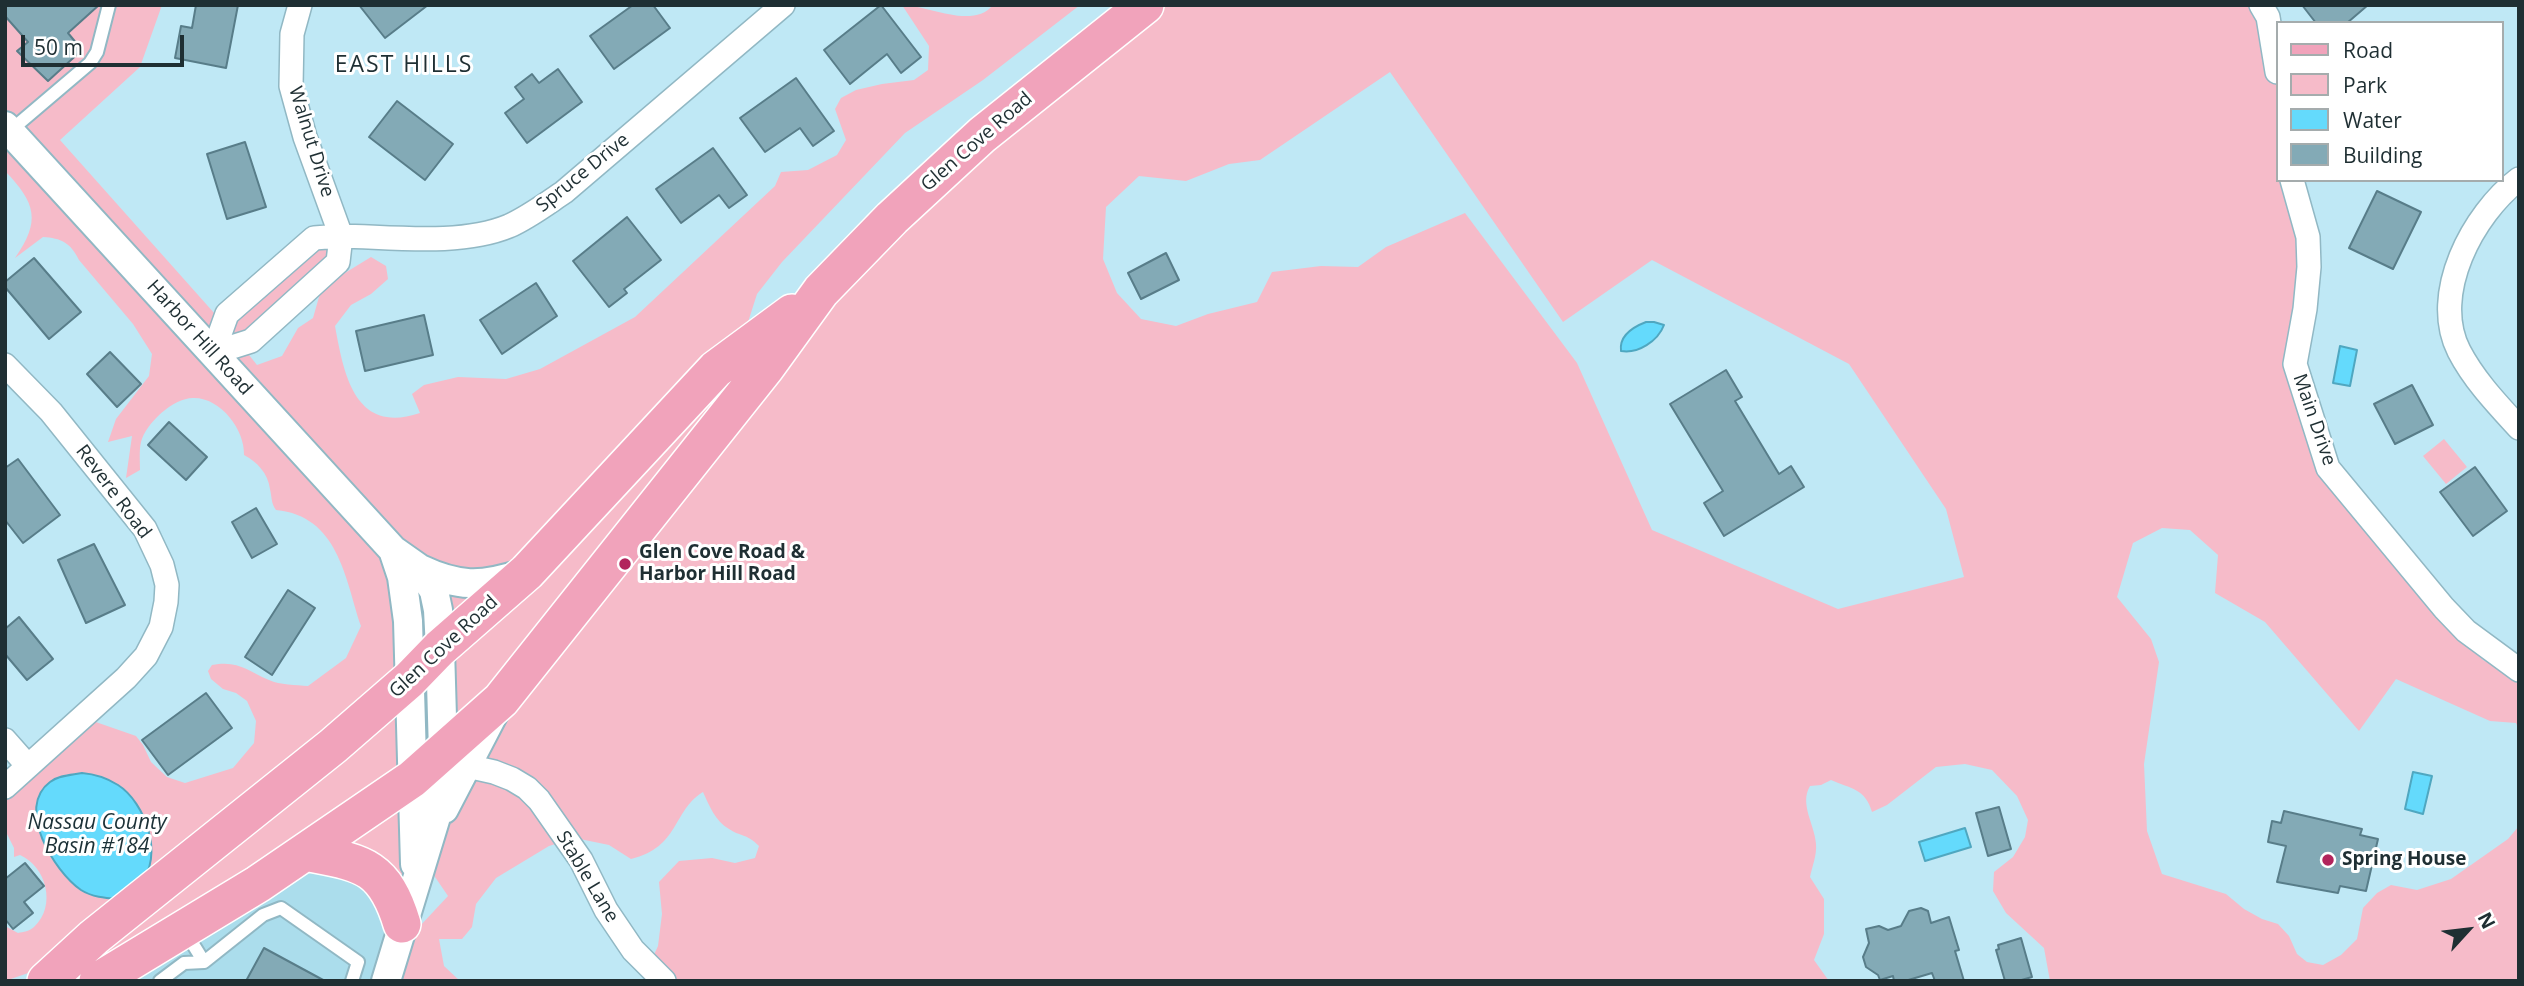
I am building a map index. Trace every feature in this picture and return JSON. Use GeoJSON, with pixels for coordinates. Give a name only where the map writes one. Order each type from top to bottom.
{"type":"FeatureCollection","features":[{"type":"Feature","properties":{"kind":"main road","name":"Glen Cove Road"},"geometry":{"type":"LineString","coordinates":[[99,981],[148,972],[184,929],[285,874],[412,779],[455,759],[766,367],[821,291],[892,218],[971,144],[1144,5]]}},
{"type":"Feature","properties":{"kind":"main road","name":"Glen Cove Road"},"geometry":{"type":"LineString","coordinates":[[46,981],[94,937],[333,746],[409,680],[440,648],[527,572],[716,369],[821,291]]}},
{"type":"Feature","properties":{"kind":"main road"},"geometry":{"type":"LineString","coordinates":[[285,874],[351,861],[374,873],[388,888],[402,924]]}},
{"type":"Feature","properties":{"kind":"street","name":"Walnut Drive"},"geometry":{"type":"LineString","coordinates":[[300,5],[292,34],[291,86],[305,137],[341,236]]}},
{"type":"Feature","properties":{"kind":"street","name":"Spruce Drive"},"geometry":{"type":"LineString","coordinates":[[213,353],[227,314],[314,238],[436,238],[475,235],[506,227],[535,213],[564,192],[783,5]]}},
{"type":"Feature","properties":{"kind":"street"},"geometry":{"type":"LineString","coordinates":[[2261,5],[2268,17],[2276,66]]}},
{"type":"Feature","properties":{"kind":"street","name":"Harbor Hill Road"},"geometry":{"type":"LineString","coordinates":[[8,128],[393,550],[420,569],[435,591],[455,759],[386,981]]}},
{"type":"Feature","properties":{"kind":"street"},"geometry":{"type":"LineString","coordinates":[[2519,179],[2505,189],[2486,212],[2466,244],[2452,283],[2450,323],[2458,349],[2484,390],[2519,428]]}},
{"type":"Feature","properties":{"kind":"street","name":"Main Drive"},"geometry":{"type":"LineString","coordinates":[[2293,182],[2308,237],[2309,267],[2295,364],[2328,468],[2444,608],[2466,631],[2519,670]]}},
{"type":"Feature","properties":{"kind":"street"},"geometry":{"type":"LineString","coordinates":[[213,353],[251,341],[338,262],[341,236]]}},
{"type":"Feature","properties":{"kind":"street","name":"Revere Road"},"geometry":{"type":"LineString","coordinates":[[5,365],[51,412],[145,529],[162,565],[167,585],[161,627],[146,656],[126,678],[5,788]]}},
{"type":"Feature","properties":{"kind":"street","name":"Harbor Hill Road"},"geometry":{"type":"LineString","coordinates":[[393,550],[406,597],[416,884]]}},
{"type":"Feature","properties":{"kind":"street"},"geometry":{"type":"LineString","coordinates":[[420,569],[458,583],[478,584],[497,582],[527,572]]}},
{"type":"Feature","properties":{"kind":"street"},"geometry":{"type":"LineString","coordinates":[[5,740],[28,766]]}},
{"type":"Feature","properties":{"kind":"street","name":"Stable Lane"},"geometry":{"type":"LineString","coordinates":[[455,759],[512,779],[539,800],[581,860],[606,910],[633,950],[664,981]]}},
{"type":"Feature","properties":{"kind":"lane"},"geometry":{"type":"LineString","coordinates":[[8,128],[90,64],[97,52],[109,5]]}},
{"type":"Feature","properties":{"kind":"lane"},"geometry":{"type":"LineString","coordinates":[[281,908],[285,874]]}},
{"type":"Feature","properties":{"kind":"lane"},"geometry":{"type":"LineString","coordinates":[[148,972],[184,963],[204,962],[263,915],[281,908]]}},
{"type":"Feature","properties":{"kind":"lane"},"geometry":{"type":"LineString","coordinates":[[281,908],[358,962],[352,981]]}},
{"type":"Feature","properties":{"kind":"lane"},"geometry":{"type":"LineString","coordinates":[[184,929],[204,962]]}},
{"type":"Feature","properties":{"kind":"shaded area"},"geometry":{"type":"Polygon","coordinates":[[[305,852],[388,888],[386,981],[98,981],[305,852]]]}},
{"type":"Feature","properties":{"kind":"green space"},"geometry":{"type":"Polygon","coordinates":[[[5,5],[162,5],[140,67],[60,140],[223,323],[314,238],[341,236],[338,262],[241,345],[257,365],[282,356],[298,328],[313,318],[319,297],[327,284],[371,257],[386,266],[388,279],[371,294],[351,305],[335,326],[343,363],[356,396],[367,408],[381,416],[398,418],[420,413],[412,394],[424,385],[458,377],[506,379],[540,369],[635,317],[775,186],[781,172],[808,170],[837,155],[846,140],[835,109],[841,98],[856,90],[914,80],[928,70],[929,46],[902,5],[974,16],[993,5],[1080,5],[983,80],[905,133],[782,262],[757,294],[742,341],[716,369],[1145,5],[2261,5],[2276,62],[2276,182],[2293,182],[2308,237],[2295,364],[2328,468],[2429,599],[2483,660],[2519,677],[2519,730],[2516,723],[2490,721],[2396,679],[2359,731],[2265,622],[2215,593],[2218,555],[2190,530],[2162,528],[2133,543],[2117,597],[2151,639],[2159,662],[2144,764],[2147,831],[2162,874],[2226,894],[2244,909],[2278,924],[2289,936],[2297,954],[2307,962],[2323,965],[2341,955],[2357,939],[2363,908],[2377,893],[2391,885],[2417,890],[2451,879],[2508,839],[2519,826],[2519,981],[2050,981],[2044,948],[2006,913],[1993,891],[1994,872],[2013,857],[2025,837],[2028,820],[2017,796],[1992,770],[1965,764],[1936,767],[1887,805],[1872,812],[1865,798],[1851,788],[1831,780],[1810,786],[1806,800],[1816,848],[1810,877],[1824,899],[1824,934],[1814,960],[1829,981],[642,981],[658,946],[662,914],[659,882],[679,861],[712,858],[735,863],[755,858],[759,846],[751,839],[724,826],[703,792],[693,800],[667,838],[647,853],[631,859],[609,845],[575,838],[549,846],[496,878],[476,904],[472,927],[462,939],[439,939],[444,966],[460,981],[396,981],[397,964],[420,926],[448,896],[433,874],[441,838],[465,792],[396,904],[305,852],[98,981],[46,981],[37,970],[5,981],[5,926],[18,933],[32,928],[41,918],[47,898],[42,877],[36,868],[20,855],[14,857],[14,848],[5,830],[5,787],[90,720],[136,736],[151,762],[167,777],[185,783],[233,768],[254,743],[256,721],[247,701],[236,693],[223,689],[211,679],[208,671],[212,665],[236,665],[273,682],[308,686],[346,658],[361,626],[343,569],[326,536],[297,515],[276,510],[264,473],[244,455],[236,426],[222,409],[213,403],[204,399],[186,399],[162,412],[141,442],[140,470],[126,478],[132,436],[108,442],[116,419],[149,376],[152,354],[133,324],[65,242],[43,237],[15,258],[29,233],[31,213],[29,203],[5,171],[5,5]],[[1390,72],[1260,160],[1229,164],[1186,181],[1139,176],[1106,207],[1103,259],[1117,293],[1141,319],[1176,326],[1208,314],[1257,302],[1272,272],[1321,266],[1358,267],[1386,247],[1465,213],[1577,363],[1652,530],[1838,609],[1964,577],[1946,509],[1849,364],[1652,260],[1563,322],[1390,72]]]}},
{"type":"Feature","properties":{"kind":"green space"},"geometry":{"type":"Polygon","coordinates":[[[2444,439],[2467,467],[2446,484],[2423,456],[2444,439]]]}},
{"type":"Feature","properties":{"kind":"water"},"geometry":{"type":"Polygon","coordinates":[[[1646,322],[1664,325],[1647,345],[1621,351],[1622,341],[1628,333],[1646,322]]]}},
{"type":"Feature","properties":{"kind":"water"},"geometry":{"type":"Polygon","coordinates":[[[2340,346],[2357,350],[2350,386],[2333,383],[2340,346]]]}},
{"type":"Feature","properties":{"kind":"water"},"geometry":{"type":"Polygon","coordinates":[[[2413,772],[2432,776],[2423,814],[2405,809],[2413,772]]]}},
{"type":"Feature","properties":{"kind":"water","name":"Nassau County Basin #184"},"geometry":{"type":"Polygon","coordinates":[[[82,773],[109,780],[128,793],[148,831],[151,859],[147,872],[138,885],[118,899],[90,894],[70,881],[50,854],[37,823],[36,807],[40,793],[54,780],[82,773]]]}},
{"type":"Feature","properties":{"kind":"water"},"geometry":{"type":"Polygon","coordinates":[[[1965,828],[1971,847],[1925,861],[1919,842],[1965,828]]]}},
{"type":"Feature","properties":{"kind":"building"},"geometry":{"type":"Polygon","coordinates":[[[5,5],[99,5],[68,33],[82,50],[48,81],[17,51],[28,42],[5,16],[5,5]]]}},
{"type":"Feature","properties":{"kind":"building"},"geometry":{"type":"Polygon","coordinates":[[[196,5],[238,5],[226,68],[175,58],[181,26],[192,28],[196,5]]]}},
{"type":"Feature","properties":{"kind":"building"},"geometry":{"type":"Polygon","coordinates":[[[359,5],[428,5],[385,38],[359,5]]]}},
{"type":"Feature","properties":{"kind":"building"},"geometry":{"type":"Polygon","coordinates":[[[633,5],[653,5],[670,28],[614,69],[590,36],[633,5]]]}},
{"type":"Feature","properties":{"kind":"building"},"geometry":{"type":"Polygon","coordinates":[[[881,5],[921,57],[901,73],[887,54],[850,84],[824,50],[881,5]]]}},
{"type":"Feature","properties":{"kind":"building"},"geometry":{"type":"Polygon","coordinates":[[[2302,5],[2368,5],[2349,21],[2314,21],[2302,5]]]}},
{"type":"Feature","properties":{"kind":"building"},"geometry":{"type":"Polygon","coordinates":[[[558,69],[582,102],[527,143],[505,113],[524,99],[515,87],[532,74],[539,83],[558,69]]]}},
{"type":"Feature","properties":{"kind":"building"},"geometry":{"type":"Polygon","coordinates":[[[796,78],[834,131],[813,146],[800,128],[765,152],[740,118],[796,78]]]}},
{"type":"Feature","properties":{"kind":"building"},"geometry":{"type":"Polygon","coordinates":[[[397,101],[453,144],[425,180],[369,137],[397,101]]]}},
{"type":"Feature","properties":{"kind":"building"},"geometry":{"type":"Polygon","coordinates":[[[245,142],[266,207],[227,219],[207,154],[245,142]]]}},
{"type":"Feature","properties":{"kind":"building"},"geometry":{"type":"Polygon","coordinates":[[[713,148],[747,195],[729,208],[719,195],[681,223],[656,189],[713,148]]]}},
{"type":"Feature","properties":{"kind":"building"},"geometry":{"type":"Polygon","coordinates":[[[2377,191],[2421,212],[2393,269],[2349,248],[2377,191]]]}},
{"type":"Feature","properties":{"kind":"building"},"geometry":{"type":"Polygon","coordinates":[[[627,217],[661,260],[624,289],[627,293],[609,307],[573,261],[627,217]]]}},
{"type":"Feature","properties":{"kind":"building"},"geometry":{"type":"Polygon","coordinates":[[[1166,253],[1179,280],[1141,299],[1128,273],[1166,253]]]}},
{"type":"Feature","properties":{"kind":"building"},"geometry":{"type":"Polygon","coordinates":[[[34,258],[81,312],[49,339],[5,287],[5,282],[34,258]]]}},
{"type":"Feature","properties":{"kind":"building"},"geometry":{"type":"Polygon","coordinates":[[[536,283],[557,316],[502,354],[480,320],[536,283]]]}},
{"type":"Feature","properties":{"kind":"building"},"geometry":{"type":"Polygon","coordinates":[[[424,315],[433,355],[365,371],[356,331],[424,315]]]}},
{"type":"Feature","properties":{"kind":"building"},"geometry":{"type":"Polygon","coordinates":[[[110,352],[141,384],[117,407],[87,374],[110,352]]]}},
{"type":"Feature","properties":{"kind":"building"},"geometry":{"type":"Polygon","coordinates":[[[1726,370],[1742,397],[1735,401],[1779,474],[1791,466],[1804,487],[1724,536],[1704,503],[1723,491],[1670,404],[1726,370]]]}},
{"type":"Feature","properties":{"kind":"building"},"geometry":{"type":"Polygon","coordinates":[[[2412,385],[2433,425],[2395,444],[2374,404],[2412,385]]]}},
{"type":"Feature","properties":{"kind":"building"},"geometry":{"type":"Polygon","coordinates":[[[169,422],[207,457],[186,480],[148,445],[169,422]]]}},
{"type":"Feature","properties":{"kind":"building"},"geometry":{"type":"Polygon","coordinates":[[[18,459],[60,515],[23,543],[5,520],[5,468],[18,459]]]}},
{"type":"Feature","properties":{"kind":"building"},"geometry":{"type":"Polygon","coordinates":[[[2475,467],[2507,511],[2473,536],[2440,492],[2475,467]]]}},
{"type":"Feature","properties":{"kind":"building"},"geometry":{"type":"Polygon","coordinates":[[[256,508],[277,544],[252,558],[232,522],[256,508]]]}},
{"type":"Feature","properties":{"kind":"building"},"geometry":{"type":"Polygon","coordinates":[[[94,544],[125,605],[86,623],[58,560],[94,544]]]}},
{"type":"Feature","properties":{"kind":"building"},"geometry":{"type":"Polygon","coordinates":[[[288,590],[315,608],[272,675],[245,657],[288,590]]]}},
{"type":"Feature","properties":{"kind":"building"},"geometry":{"type":"Polygon","coordinates":[[[19,617],[53,659],[27,680],[5,654],[5,629],[19,617]]]}},
{"type":"Feature","properties":{"kind":"building"},"geometry":{"type":"Polygon","coordinates":[[[206,693],[232,728],[168,775],[142,740],[206,693]]]}},
{"type":"Feature","properties":{"kind":"building"},"geometry":{"type":"Polygon","coordinates":[[[1999,807],[2011,849],[1988,856],[1976,813],[1999,807]]]}},
{"type":"Feature","properties":{"kind":"building","name":"Spring House"},"geometry":{"type":"Polygon","coordinates":[[[2284,811],[2362,829],[2360,835],[2378,839],[2366,891],[2340,886],[2338,893],[2277,882],[2286,846],[2268,842],[2272,821],[2281,823],[2284,811]]]}},
{"type":"Feature","properties":{"kind":"building"},"geometry":{"type":"Polygon","coordinates":[[[25,863],[44,886],[24,902],[33,913],[13,929],[5,919],[5,879],[25,863]]]}},
{"type":"Feature","properties":{"kind":"building"},"geometry":{"type":"Polygon","coordinates":[[[1921,908],[1928,911],[1931,923],[1949,917],[1959,950],[1955,951],[1964,981],[1935,981],[1932,973],[1905,981],[1894,981],[1893,976],[1880,980],[1878,975],[1866,967],[1863,957],[1869,943],[1866,929],[1879,926],[1888,930],[1901,926],[1909,911],[1921,908]]]}},
{"type":"Feature","properties":{"kind":"building"},"geometry":{"type":"Polygon","coordinates":[[[2021,938],[2032,977],[2005,981],[1996,950],[1999,949],[1998,945],[2021,938]]]}},
{"type":"Feature","properties":{"kind":"building"},"geometry":{"type":"Polygon","coordinates":[[[264,948],[325,981],[246,981],[264,948]]]}},
{"type":"Feature","properties":{"kind":"place","name":"Glen Cove Road & Harbor Hill Road"},"geometry":{"type":"Point","coordinates":[625,564]}},
{"type":"Feature","properties":{"kind":"place","name":"Spring House"},"geometry":{"type":"Point","coordinates":[2328,860]}},
{"type":"Feature","properties":{"kind":"district","name":"EAST HILLS"},"geometry":{"type":"Point","coordinates":[404,65]}}]}
